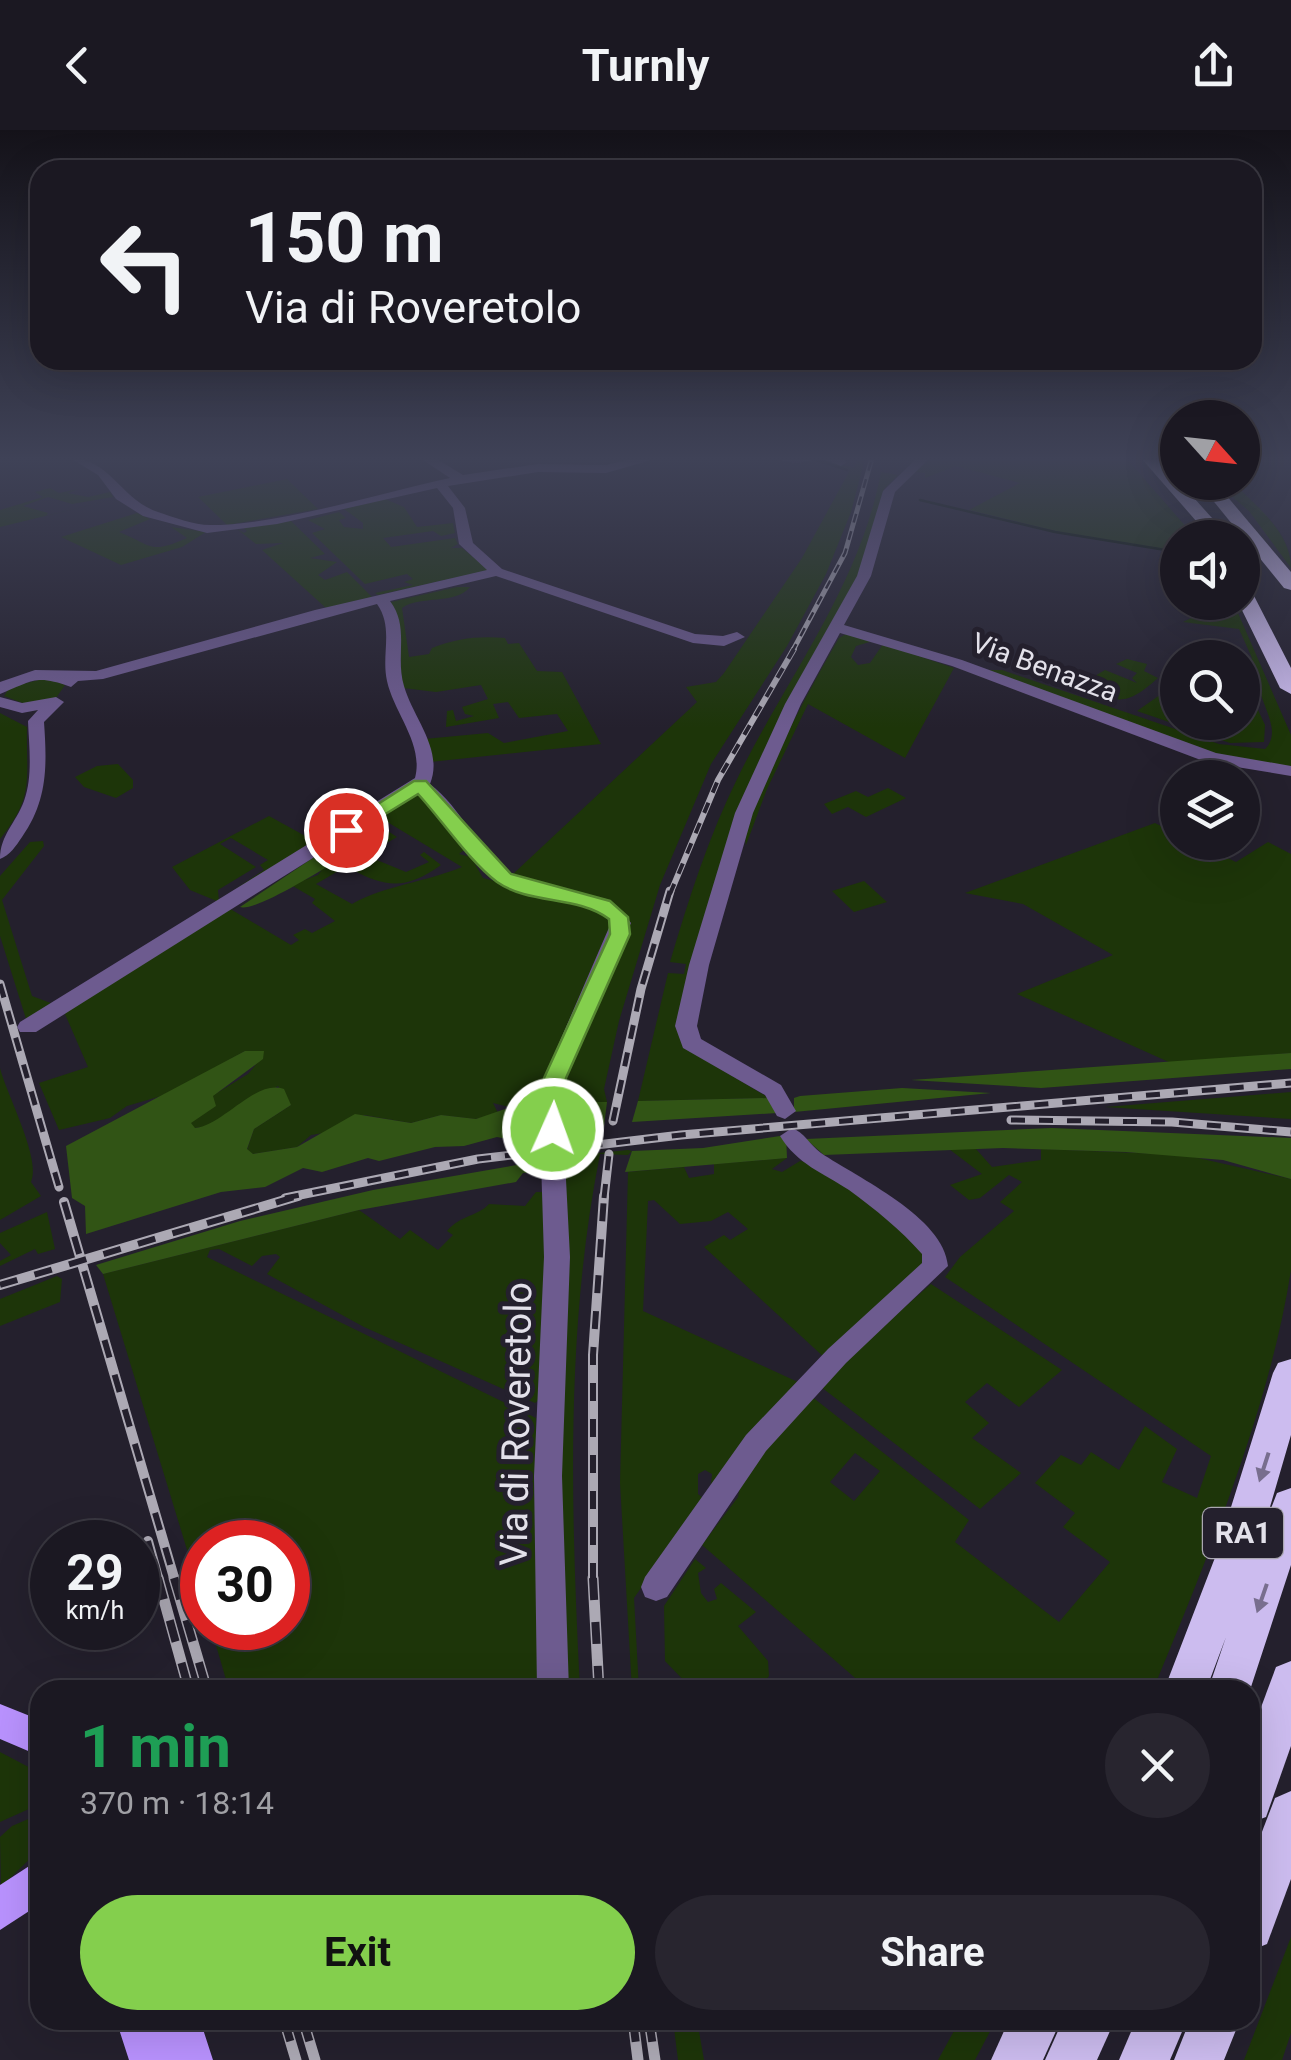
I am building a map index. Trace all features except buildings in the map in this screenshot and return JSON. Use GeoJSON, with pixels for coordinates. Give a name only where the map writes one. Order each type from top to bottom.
{"type":"FeatureCollection","features":[{"type":"Feature","properties":{"kind":"highway"},"geometry":{"type":"LineString","coordinates":[[1261,548],[1291,584]]}},
{"type":"Feature","properties":{"kind":"highway"},"geometry":{"type":"LineString","coordinates":[[1260,565],[1291,610]]}},
{"type":"Feature","properties":{"kind":"highway"},"geometry":{"type":"LineString","coordinates":[[1260,597],[1291,649]]}},
{"type":"Feature","properties":{"kind":"highway"},"geometry":{"type":"LineString","coordinates":[[1256,620],[1291,688]]}},
{"type":"Feature","properties":{"kind":"highway","name":"RA1"},"geometry":{"type":"LineString","coordinates":[[1189,1680],[1236,1555],[1291,1374]]}},
{"type":"Feature","properties":{"kind":"highway"},"geometry":{"type":"LineString","coordinates":[[1232,1680],[1291,1504]]}},
{"type":"Feature","properties":{"kind":"highway"},"geometry":{"type":"LineString","coordinates":[[1260,1772],[1291,1682]]}},
{"type":"Feature","properties":{"kind":"highway"},"geometry":{"type":"LineString","coordinates":[[1260,1900],[1291,1814]]}},
{"type":"Feature","properties":{"kind":"highway"},"geometry":{"type":"LineString","coordinates":[[1016,2060],[1031,2030]]}},
{"type":"Feature","properties":{"kind":"highway"},"geometry":{"type":"LineString","coordinates":[[1070,2060],[1085,2030]]}},
{"type":"Feature","properties":{"kind":"highway"},"geometry":{"type":"LineString","coordinates":[[1144,2060],[1158,2030]]}},
{"type":"Feature","properties":{"kind":"highway"},"geometry":{"type":"LineString","coordinates":[[1199,2060],[1211,2030]]}},
{"type":"Feature","properties":{"kind":"main road"},"geometry":{"type":"LineString","coordinates":[[0,1720],[30,1734]]}},
{"type":"Feature","properties":{"kind":"main road"},"geometry":{"type":"LineString","coordinates":[[140,2030],[150,2060]]}},
{"type":"Feature","properties":{"kind":"main road"},"geometry":{"type":"LineString","coordinates":[[182,2030],[192,2060]]}},
{"type":"Feature","properties":{"kind":"street"},"geometry":{"type":"LineString","coordinates":[[471,548],[497,572],[701,640],[738,637]]}},
{"type":"Feature","properties":{"kind":"street"},"geometry":{"type":"LineString","coordinates":[[656,1587],[756,1443],[838,1356],[930,1275],[937,1261],[930,1246],[888,1208],[800,1150],[773,1090],[698,1050],[688,1040],[686,1026],[716,902],[744,814],[794,704],[838,628],[874,548]]}},
{"type":"Feature","properties":{"kind":"street"},"geometry":{"type":"LineString","coordinates":[[4,687],[32,675],[67,684],[380,598],[497,572]]}},
{"type":"Feature","properties":{"kind":"street"},"geometry":{"type":"LineString","coordinates":[[28,1027],[420,785],[427,769],[395,684],[396,625],[380,598]]}},
{"type":"Feature","properties":{"kind":"street","name":"Via Benazza"},"geometry":{"type":"LineString","coordinates":[[838,628],[970,667],[1212,758],[1289,770]]}},
{"type":"Feature","properties":{"kind":"street"},"geometry":{"type":"LineString","coordinates":[[36,722],[67,684]]}},
{"type":"Feature","properties":{"kind":"street"},"geometry":{"type":"LineString","coordinates":[[4,687],[56,702]]}},
{"type":"Feature","properties":{"kind":"street"},"geometry":{"type":"LineString","coordinates":[[0,853],[26,821],[37,799],[36,722],[4,687]]}},
{"type":"Feature","properties":{"kind":"street"},"geometry":{"type":"LineString","coordinates":[[420,785],[504,878],[528,888],[603,906],[621,923],[555,1078],[553,1129]]}},
{"type":"Feature","properties":{"kind":"street","name":"Via di Roveretolo"},"geometry":{"type":"LineString","coordinates":[[553,1160],[557,1257],[548,1476],[553,1680]]}},
{"type":"Feature","properties":{"kind":"green space"},"geometry":{"type":"Polygon","coordinates":[[[85,548],[178,548],[121,565],[85,548]]]}},
{"type":"Feature","properties":{"kind":"green space"},"geometry":{"type":"Polygon","coordinates":[[[319,548],[325,554],[310,558],[337,562],[318,575],[325,580],[347,572],[372,597],[326,608],[262,550],[319,548]]]}},
{"type":"Feature","properties":{"kind":"green space"},"geometry":{"type":"Polygon","coordinates":[[[328,548],[462,548],[489,570],[378,595],[375,593],[413,585],[404,582],[413,579],[407,574],[365,584],[328,548]]]}},
{"type":"Feature","properties":{"kind":"green space"},"geometry":{"type":"Polygon","coordinates":[[[807,548],[836,548],[787,646],[711,764],[660,885],[619,1021],[604,1089],[607,1102],[562,1110],[568,1068],[630,922],[609,902],[542,886],[513,874],[697,702],[686,687],[716,682],[807,548]]]}},
{"type":"Feature","properties":{"kind":"green space"},"geometry":{"type":"Polygon","coordinates":[[[859,548],[866,548],[857,580],[738,813],[685,1048],[769,1098],[638,1101],[668,973],[684,974],[686,964],[670,962],[709,844],[739,775],[821,628],[859,548]]]}},
{"type":"Feature","properties":{"kind":"green space"},"geometry":{"type":"Polygon","coordinates":[[[1276,548],[1287,548],[1291,568],[1276,548]]]}},
{"type":"Feature","properties":{"kind":"green space"},"geometry":{"type":"Polygon","coordinates":[[[470,587],[456,596],[402,608],[409,657],[429,654],[432,648],[468,638],[505,638],[508,644],[519,643],[537,671],[562,672],[601,744],[430,762],[424,739],[488,733],[504,743],[568,731],[557,714],[519,718],[508,702],[493,704],[499,718],[446,727],[447,711],[453,710],[456,721],[474,716],[465,714],[462,707],[488,699],[481,685],[436,692],[403,688],[399,634],[391,602],[470,587]]]}},
{"type":"Feature","properties":{"kind":"green space"},"geometry":{"type":"Polygon","coordinates":[[[1241,620],[1250,640],[1244,640],[1239,629],[1183,622],[1241,620]]]}},
{"type":"Feature","properties":{"kind":"green space"},"geometry":{"type":"Polygon","coordinates":[[[846,634],[873,641],[856,646],[851,657],[858,665],[870,663],[883,644],[954,668],[905,758],[808,704],[767,789],[746,845],[754,806],[782,744],[839,638],[846,634]]]}},
{"type":"Feature","properties":{"kind":"green space"},"geometry":{"type":"Polygon","coordinates":[[[1127,659],[1147,664],[1144,671],[1158,678],[1136,695],[1120,699],[1076,687],[1105,670],[1137,683],[1132,678],[1137,673],[1116,664],[1127,659]]]}},
{"type":"Feature","properties":{"kind":"green space"},"geometry":{"type":"Polygon","coordinates":[[[1260,664],[1291,735],[1291,766],[1229,760],[1176,740],[1207,740],[1265,749],[1272,736],[1260,691],[1260,664]]]}},
{"type":"Feature","properties":{"kind":"green space"},"geometry":{"type":"Polygon","coordinates":[[[988,670],[1002,670],[1160,724],[1160,734],[988,670]]]}},
{"type":"Feature","properties":{"kind":"green space"},"geometry":{"type":"Polygon","coordinates":[[[47,678],[65,685],[56,698],[28,705],[4,696],[10,687],[47,678]]]}},
{"type":"Feature","properties":{"kind":"green space"},"geometry":{"type":"Polygon","coordinates":[[[1160,695],[1160,719],[1137,711],[1160,695]]]}},
{"type":"Feature","properties":{"kind":"green space"},"geometry":{"type":"Polygon","coordinates":[[[0,713],[27,727],[27,760],[24,798],[0,839],[0,713]]]}},
{"type":"Feature","properties":{"kind":"green space"},"geometry":{"type":"Polygon","coordinates":[[[1260,714],[1265,725],[1264,742],[1221,740],[1260,740],[1260,714]]]}},
{"type":"Feature","properties":{"kind":"green space"},"geometry":{"type":"Polygon","coordinates":[[[118,764],[133,780],[133,788],[116,798],[84,787],[75,777],[97,766],[118,764]]]}},
{"type":"Feature","properties":{"kind":"green space"},"geometry":{"type":"Polygon","coordinates":[[[888,788],[906,798],[866,817],[848,807],[832,814],[824,804],[856,791],[868,797],[888,788]]]}},
{"type":"Feature","properties":{"kind":"green space"},"geometry":{"type":"Polygon","coordinates":[[[413,793],[427,796],[467,848],[459,854],[471,857],[483,878],[598,909],[612,921],[545,1116],[493,1103],[499,1115],[475,1119],[441,1115],[411,1123],[364,1115],[330,1132],[311,1135],[297,1147],[253,1154],[247,1150],[254,1129],[291,1105],[278,1086],[210,1126],[194,1128],[190,1123],[215,1106],[212,1096],[248,1074],[258,1062],[245,1051],[168,1094],[127,1106],[110,1118],[59,1130],[39,1083],[88,1067],[65,1014],[68,1009],[227,907],[291,945],[299,940],[293,935],[305,929],[312,933],[335,921],[312,903],[315,899],[291,885],[318,875],[334,853],[378,831],[371,820],[397,837],[316,884],[352,904],[378,892],[462,867],[379,817],[413,793]]]}},
{"type":"Feature","properties":{"kind":"green space"},"geometry":{"type":"Polygon","coordinates":[[[269,816],[318,843],[234,890],[264,870],[260,865],[268,860],[231,838],[220,844],[256,867],[218,890],[219,902],[190,890],[172,867],[269,816]]]}},
{"type":"Feature","properties":{"kind":"green space"},"geometry":{"type":"Polygon","coordinates":[[[368,821],[379,832],[338,852],[326,861],[330,865],[285,891],[258,904],[240,907],[368,821]]]}},
{"type":"Feature","properties":{"kind":"green space"},"geometry":{"type":"Polygon","coordinates":[[[1155,823],[1160,826],[1160,860],[1260,860],[1260,847],[1268,842],[1291,854],[1291,1053],[1171,1063],[1017,994],[1113,955],[1023,904],[965,893],[1155,823]]]}},
{"type":"Feature","properties":{"kind":"green space"},"geometry":{"type":"Polygon","coordinates":[[[43,841],[44,846],[2,900],[32,996],[56,1005],[27,1022],[0,936],[0,876],[30,842],[43,841]]]}},
{"type":"Feature","properties":{"kind":"green space"},"geometry":{"type":"Polygon","coordinates":[[[424,852],[441,865],[406,882],[386,883],[351,869],[372,858],[406,872],[429,862],[420,855],[424,852]]]}},
{"type":"Feature","properties":{"kind":"green space"},"geometry":{"type":"Polygon","coordinates":[[[864,881],[887,902],[854,912],[832,891],[864,881]]]}},
{"type":"Feature","properties":{"kind":"green space"},"geometry":{"type":"Polygon","coordinates":[[[245,1051],[264,1051],[263,1059],[213,1096],[216,1106],[191,1123],[195,1128],[206,1125],[262,1090],[284,1089],[291,1105],[254,1129],[247,1149],[253,1154],[297,1147],[355,1114],[411,1123],[441,1115],[476,1119],[505,1109],[545,1116],[548,1132],[517,1141],[497,1137],[464,1146],[435,1147],[379,1161],[368,1158],[322,1172],[303,1168],[265,1187],[221,1192],[86,1234],[85,1206],[72,1198],[66,1146],[245,1051]]]}},
{"type":"Feature","properties":{"kind":"green space"},"geometry":{"type":"Polygon","coordinates":[[[1291,1053],[1291,1069],[1041,1088],[911,1080],[1291,1053]]]}},
{"type":"Feature","properties":{"kind":"green space"},"geometry":{"type":"Polygon","coordinates":[[[0,1068],[28,1143],[31,1182],[41,1196],[0,1220],[0,1068]]]}},
{"type":"Feature","properties":{"kind":"green space"},"geometry":{"type":"Polygon","coordinates":[[[902,1088],[991,1093],[794,1112],[794,1098],[800,1096],[902,1088]]]}},
{"type":"Feature","properties":{"kind":"green space"},"geometry":{"type":"Polygon","coordinates":[[[1291,1092],[1291,1119],[1105,1107],[1291,1092]]]}},
{"type":"Feature","properties":{"kind":"green space"},"geometry":{"type":"Polygon","coordinates":[[[769,1098],[777,1113],[632,1122],[638,1101],[769,1098]]]}},
{"type":"Feature","properties":{"kind":"green space"},"geometry":{"type":"Polygon","coordinates":[[[591,1102],[607,1102],[604,1126],[561,1131],[562,1110],[571,1111],[591,1102]]]}},
{"type":"Feature","properties":{"kind":"green space"},"geometry":{"type":"Polygon","coordinates":[[[1052,1128],[1291,1138],[1291,1179],[1223,1160],[1126,1152],[1003,1148],[824,1155],[806,1139],[1052,1128]]]}},
{"type":"Feature","properties":{"kind":"green space"},"geometry":{"type":"Polygon","coordinates":[[[786,1136],[787,1158],[625,1172],[632,1151],[703,1148],[786,1136]]]}},
{"type":"Feature","properties":{"kind":"green space"},"geometry":{"type":"Polygon","coordinates":[[[949,1149],[976,1149],[992,1167],[1041,1160],[1041,1149],[1185,1155],[1291,1179],[1291,1270],[1268,1375],[1234,1483],[1157,1680],[857,1680],[702,1545],[738,1497],[742,1477],[811,1396],[969,1520],[955,1542],[1059,1622],[1110,1562],[1063,1527],[1075,1513],[1035,1483],[1061,1455],[1081,1465],[1091,1452],[1119,1470],[1145,1426],[1177,1449],[1162,1482],[1197,1498],[1211,1456],[945,1277],[960,1257],[1014,1211],[1000,1202],[1022,1182],[1009,1175],[980,1198],[969,1200],[950,1185],[982,1174],[949,1149]],[[855,1453],[830,1482],[854,1501],[880,1471],[855,1453]]]}},
{"type":"Feature","properties":{"kind":"green space"},"geometry":{"type":"Polygon","coordinates":[[[632,1151],[628,1155],[600,1154],[581,1287],[573,1488],[580,1680],[564,1680],[558,1157],[632,1151]]]}},
{"type":"Feature","properties":{"kind":"green space"},"geometry":{"type":"Polygon","coordinates":[[[787,1158],[772,1169],[782,1172],[800,1161],[813,1163],[906,1231],[928,1260],[826,1359],[704,1247],[724,1235],[730,1240],[748,1229],[728,1212],[711,1221],[680,1224],[654,1200],[648,1201],[643,1311],[800,1383],[711,1485],[712,1474],[705,1470],[698,1474],[698,1494],[704,1499],[634,1598],[638,1680],[631,1680],[620,1483],[628,1172],[684,1167],[689,1178],[714,1174],[714,1164],[787,1158]]]}},
{"type":"Feature","properties":{"kind":"green space"},"geometry":{"type":"Polygon","coordinates":[[[546,1160],[546,1171],[523,1173],[516,1182],[359,1210],[103,1274],[96,1265],[240,1221],[373,1190],[546,1160]]]}},
{"type":"Feature","properties":{"kind":"green space"},"geometry":{"type":"Polygon","coordinates":[[[536,1192],[542,1192],[547,1239],[539,1400],[535,1403],[364,1327],[267,1274],[280,1257],[276,1254],[262,1256],[252,1266],[219,1249],[210,1250],[207,1257],[536,1418],[538,1680],[226,1680],[217,1650],[310,1650],[310,1520],[180,1520],[180,1527],[103,1274],[359,1210],[400,1239],[410,1230],[438,1250],[453,1235],[447,1231],[458,1221],[489,1204],[525,1206],[536,1192]]]}},
{"type":"Feature","properties":{"kind":"green space"},"geometry":{"type":"Polygon","coordinates":[[[47,1212],[55,1249],[38,1254],[35,1249],[0,1266],[0,1261],[11,1255],[0,1243],[0,1233],[47,1212]]]}},
{"type":"Feature","properties":{"kind":"green space"},"geometry":{"type":"Polygon","coordinates":[[[57,1276],[62,1279],[60,1302],[0,1326],[0,1299],[57,1276]]]}},
{"type":"Feature","properties":{"kind":"green space"},"geometry":{"type":"Polygon","coordinates":[[[931,1284],[1062,1370],[1019,1407],[987,1383],[965,1402],[989,1423],[972,1438],[1021,1473],[980,1509],[821,1387],[844,1360],[931,1284]]]}},
{"type":"Feature","properties":{"kind":"green space"},"geometry":{"type":"Polygon","coordinates":[[[695,1559],[706,1568],[698,1573],[701,1593],[708,1602],[717,1599],[714,1589],[721,1583],[756,1612],[738,1626],[768,1661],[769,1676],[766,1680],[683,1680],[665,1661],[664,1606],[695,1559]]]}},
{"type":"Feature","properties":{"kind":"green space"},"geometry":{"type":"Polygon","coordinates":[[[0,1752],[30,1768],[30,1808],[0,1822],[0,1752]]]}},
{"type":"Feature","properties":{"kind":"green space"},"geometry":{"type":"Polygon","coordinates":[[[30,1818],[30,1859],[1,1887],[0,1837],[30,1818]]]}},
{"type":"Feature","properties":{"kind":"green space"},"geometry":{"type":"Polygon","coordinates":[[[1291,1937],[1291,2033],[1282,2060],[1244,2060],[1255,2030],[1260,2030],[1260,2018],[1291,1937]]]}},
{"type":"Feature","properties":{"kind":"green space"},"geometry":{"type":"Polygon","coordinates":[[[674,2030],[699,2030],[704,2060],[678,2060],[674,2030]]]}},
{"type":"Feature","properties":{"kind":"green space"},"geometry":{"type":"Polygon","coordinates":[[[954,2030],[991,2030],[975,2060],[938,2060],[954,2030]]]}},
{"type":"Feature","properties":{"kind":"waterway"},"geometry":{"type":"LineString","coordinates":[[1154,548],[1160,549]]}},
{"type":"Feature","properties":{"kind":"tunnel"},"geometry":{"type":"LineString","coordinates":[[553,1129],[553,1160]]}},
{"type":"Feature","properties":{"kind":"railway"},"geometry":{"type":"LineString","coordinates":[[792,652],[846,548]]}},
{"type":"Feature","properties":{"kind":"railway"},"geometry":{"type":"LineString","coordinates":[[670,894],[718,780],[794,649]]}},
{"type":"Feature","properties":{"kind":"railway"},"geometry":{"type":"LineString","coordinates":[[613,1121],[641,989],[670,891]]}},
{"type":"Feature","properties":{"kind":"railway"},"geometry":{"type":"LineString","coordinates":[[0,984],[59,1187]]}},
{"type":"Feature","properties":{"kind":"railway"},"geometry":{"type":"LineString","coordinates":[[285,1198],[478,1159],[681,1135],[1291,1083]]}},
{"type":"Feature","properties":{"kind":"railway"},"geometry":{"type":"LineString","coordinates":[[1011,1120],[1172,1122],[1291,1132]]}},
{"type":"Feature","properties":{"kind":"railway"},"geometry":{"type":"LineString","coordinates":[[604,1198],[609,1154]]}},
{"type":"Feature","properties":{"kind":"railway"},"geometry":{"type":"LineString","coordinates":[[81,1261],[298,1196]]}},
{"type":"Feature","properties":{"kind":"railway"},"geometry":{"type":"LineString","coordinates":[[593,1578],[593,1355],[604,1196]]}},
{"type":"Feature","properties":{"kind":"railway"},"geometry":{"type":"LineString","coordinates":[[64,1202],[81,1261]]}},
{"type":"Feature","properties":{"kind":"railway"},"geometry":{"type":"LineString","coordinates":[[0,1285],[81,1261]]}},
{"type":"Feature","properties":{"kind":"railway"},"geometry":{"type":"LineString","coordinates":[[81,1261],[175,1581]]}},
{"type":"Feature","properties":{"kind":"railway"},"geometry":{"type":"LineString","coordinates":[[174,1578],[204,1680]]}},
{"type":"Feature","properties":{"kind":"railway"},"geometry":{"type":"LineString","coordinates":[[593,1578],[598,1680]]}},
{"type":"Feature","properties":{"kind":"railway"},"geometry":{"type":"LineString","coordinates":[[160,1585],[186,1680]]}},
{"type":"Feature","properties":{"kind":"railway"},"geometry":{"type":"LineString","coordinates":[[287,2030],[296,2060]]}},
{"type":"Feature","properties":{"kind":"railway"},"geometry":{"type":"LineString","coordinates":[[306,2030],[315,2060]]}},
{"type":"Feature","properties":{"kind":"railway"},"geometry":{"type":"LineString","coordinates":[[634,2030],[638,2060]]}},
{"type":"Feature","properties":{"kind":"railway"},"geometry":{"type":"LineString","coordinates":[[650,2030],[655,2060]]}},
{"type":"Feature","properties":{"kind":"route"},"geometry":{"type":"LineString","coordinates":[[346,830],[420,785],[504,878],[528,888],[603,906],[618,917],[620,934],[555,1078],[553,1129]]}}]}
